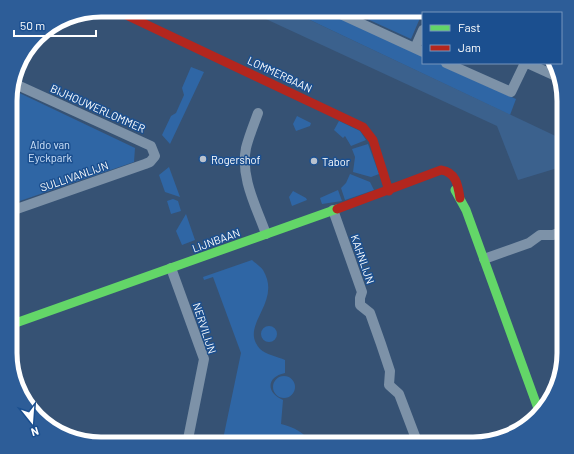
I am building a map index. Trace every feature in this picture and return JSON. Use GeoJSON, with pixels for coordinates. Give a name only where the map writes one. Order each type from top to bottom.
{"type":"FeatureCollection","features":[{"type":"Feature","properties":{"kind":"street","name":"LOMMERBAAN"},"geometry":{"type":"LineString","coordinates":[[130,17],[363,127],[373,140],[390,191]]}},
{"type":"Feature","properties":{"kind":"street"},"geometry":{"type":"LineString","coordinates":[[347,17],[419,50],[422,35]]}},
{"type":"Feature","properties":{"kind":"street"},"geometry":{"type":"LineString","coordinates":[[448,64],[511,92],[525,64]]}},
{"type":"Feature","properties":{"kind":"street"},"geometry":{"type":"LineString","coordinates":[[528,64],[553,75]]}},
{"type":"Feature","properties":{"kind":"street","name":"BIJHOUWERLOMMER"},"geometry":{"type":"LineString","coordinates":[[19,86],[152,146],[155,156],[146,164]]}},
{"type":"Feature","properties":{"kind":"street"},"geometry":{"type":"LineString","coordinates":[[258,113],[246,149],[245,166],[246,179],[266,234]]}},
{"type":"Feature","properties":{"kind":"street","name":"SULLIVANLIJN"},"geometry":{"type":"LineString","coordinates":[[17,208],[146,164]]}},
{"type":"Feature","properties":{"kind":"street","name":"LIJNBAAN"},"geometry":{"type":"LineString","coordinates":[[17,324],[333,210],[390,191],[427,176],[444,180],[452,186],[460,198],[484,259],[537,407]]}},
{"type":"Feature","properties":{"kind":"street","name":"KAHNLIJN"},"geometry":{"type":"LineString","coordinates":[[333,210],[362,292],[360,305],[370,313],[390,371],[389,385],[399,394],[415,437]]}},
{"type":"Feature","properties":{"kind":"street"},"geometry":{"type":"LineString","coordinates":[[484,259],[529,243],[540,235],[557,234]]}},
{"type":"Feature","properties":{"kind":"street","name":"NERVILIJN"},"geometry":{"type":"LineString","coordinates":[[171,268],[204,359],[188,437]]}},
{"type":"Feature","properties":{"kind":"green space"},"geometry":{"type":"Polygon","coordinates":[[[304,17],[338,17],[422,54],[422,64],[443,64],[451,70],[516,99],[510,115],[304,17]]]}},
{"type":"Feature","properties":{"kind":"green space"},"geometry":{"type":"Polygon","coordinates":[[[363,17],[420,17],[411,39],[363,17]]]}},
{"type":"Feature","properties":{"kind":"green space"},"geometry":{"type":"Polygon","coordinates":[[[191,67],[204,72],[170,144],[162,135],[171,116],[176,113],[184,95],[182,88],[191,67]]]}},
{"type":"Feature","properties":{"kind":"green space","name":"Aldo van Eyckpark"},"geometry":{"type":"Polygon","coordinates":[[[18,92],[135,148],[134,162],[17,202],[18,92]]]}},
{"type":"Feature","properties":{"kind":"green space"},"geometry":{"type":"Polygon","coordinates":[[[297,116],[311,123],[310,126],[296,131],[293,124],[297,116]]]}},
{"type":"Feature","properties":{"kind":"green space"},"geometry":{"type":"Polygon","coordinates":[[[339,121],[360,131],[366,140],[351,146],[345,136],[343,138],[334,130],[339,121]]]}},
{"type":"Feature","properties":{"kind":"green space"},"geometry":{"type":"Polygon","coordinates":[[[368,144],[379,174],[371,177],[353,172],[355,157],[352,149],[368,144]]]}},
{"type":"Feature","properties":{"kind":"green space"},"geometry":{"type":"Polygon","coordinates":[[[169,167],[180,197],[165,192],[159,175],[169,167]]]}},
{"type":"Feature","properties":{"kind":"green space"},"geometry":{"type":"Polygon","coordinates":[[[350,174],[370,182],[374,190],[345,200],[341,188],[346,183],[350,174]]]}},
{"type":"Feature","properties":{"kind":"green space"},"geometry":{"type":"Polygon","coordinates":[[[338,190],[342,201],[322,204],[320,198],[338,190]]]}},
{"type":"Feature","properties":{"kind":"green space"},"geometry":{"type":"Polygon","coordinates":[[[293,191],[307,200],[292,206],[289,197],[293,191]]]}},
{"type":"Feature","properties":{"kind":"green space"},"geometry":{"type":"Polygon","coordinates":[[[173,199],[178,201],[181,211],[171,214],[167,201],[173,199]]]}},
{"type":"Feature","properties":{"kind":"green space"},"geometry":{"type":"Polygon","coordinates":[[[186,214],[195,240],[182,245],[176,231],[186,214]]]}},
{"type":"Feature","properties":{"kind":"green space"},"geometry":{"type":"Polygon","coordinates":[[[252,260],[263,270],[268,282],[268,293],[254,331],[255,340],[262,351],[285,360],[285,373],[274,378],[270,385],[271,389],[277,397],[283,400],[281,424],[298,431],[306,437],[223,437],[241,353],[213,277],[204,280],[203,277],[252,260]]]}},
{"type":"Feature","properties":{"kind":"green space"},"geometry":{"type":"Polygon","coordinates":[[[269,326],[275,328],[277,334],[275,340],[269,342],[263,340],[261,334],[263,328],[269,326]]]}},
{"type":"Feature","properties":{"kind":"green space"},"geometry":{"type":"Polygon","coordinates":[[[280,376],[288,376],[295,383],[295,391],[288,398],[280,398],[273,391],[273,383],[280,376]]]}},
{"type":"Feature","properties":{"kind":"shaded area"},"geometry":{"type":"Polygon","coordinates":[[[262,17],[304,17],[557,137],[557,168],[518,180],[497,126],[262,17]]]}},
{"type":"Feature","properties":{"kind":"traffic: fast"},"geometry":{"type":"LineString","coordinates":[[455,190],[466,210],[537,407]]}},
{"type":"Feature","properties":{"kind":"traffic: fast"},"geometry":{"type":"LineString","coordinates":[[17,323],[337,209]]}},
{"type":"Feature","properties":{"kind":"traffic: jam"},"geometry":{"type":"LineString","coordinates":[[130,17],[363,127],[373,140],[389,191]]}},
{"type":"Feature","properties":{"kind":"traffic: jam"},"geometry":{"type":"LineString","coordinates":[[337,209],[441,170],[446,171],[453,176],[457,184],[460,198]]}},
{"type":"Feature","properties":{"kind":"place","name":"Rogershof"},"geometry":{"type":"Point","coordinates":[203,159]}},
{"type":"Feature","properties":{"kind":"place","name":"Tabor"},"geometry":{"type":"Point","coordinates":[314,161]}}]}
